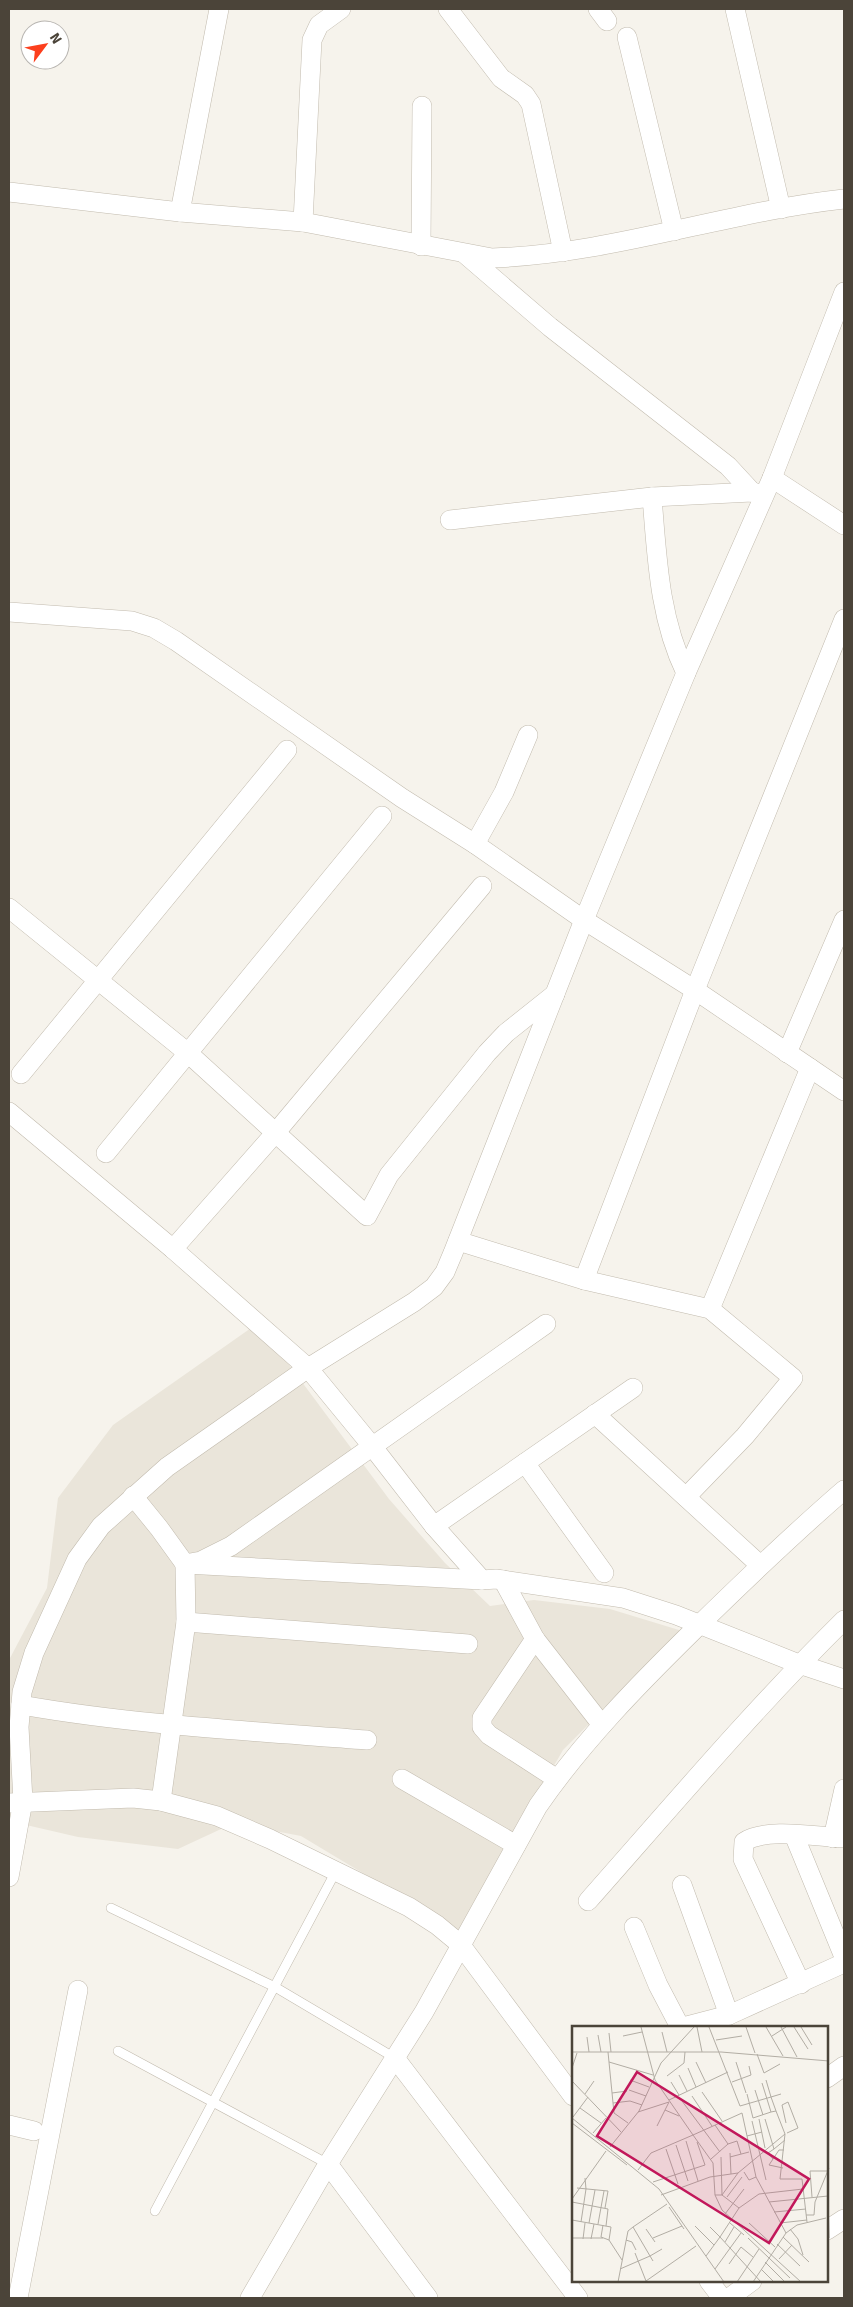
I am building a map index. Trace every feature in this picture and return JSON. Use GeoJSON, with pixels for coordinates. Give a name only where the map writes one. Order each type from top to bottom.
{"type":"FeatureCollection","features":[{"type":"Feature","properties":{"kind":"street"},"geometry":{"type":"LineString","coordinates":[[180,212],[219,9]]}},
{"type":"Feature","properties":{"kind":"street"},"geometry":{"type":"LineString","coordinates":[[303,222],[312,40],[320,25],[341,9]]}},
{"type":"Feature","properties":{"kind":"street"},"geometry":{"type":"LineString","coordinates":[[448,9],[501,78],[525,96],[531,104],[563,252]]}},
{"type":"Feature","properties":{"kind":"street"},"geometry":{"type":"LineString","coordinates":[[735,9],[781,209]]}},
{"type":"Feature","properties":{"kind":"street"},"geometry":{"type":"LineString","coordinates":[[627,37],[674,232]]}},
{"type":"Feature","properties":{"kind":"street"},"geometry":{"type":"LineString","coordinates":[[421,246],[422,106]]}},
{"type":"Feature","properties":{"kind":"street"},"geometry":{"type":"LineString","coordinates":[[9,192],[180,212],[303,222],[492,258],[563,252],[674,232],[781,209],[844,199]]}},
{"type":"Feature","properties":{"kind":"street"},"geometry":{"type":"LineString","coordinates":[[465,254],[550,327],[728,466],[763,488],[844,525]]}},
{"type":"Feature","properties":{"kind":"street"},"geometry":{"type":"LineString","coordinates":[[9,1877],[16,1802],[22,1692],[34,1653],[77,1560],[101,1526],[167,1467],[308,1368],[414,1302],[434,1287],[445,1272],[584,920],[844,292]]}},
{"type":"Feature","properties":{"kind":"street"},"geometry":{"type":"LineString","coordinates":[[450,520],[652,497],[763,488]]}},
{"type":"Feature","properties":{"kind":"street"},"geometry":{"type":"LineString","coordinates":[[652,497],[665,613],[675,651],[686,673]]}},
{"type":"Feature","properties":{"kind":"street"},"geometry":{"type":"LineString","coordinates":[[9,612],[132,621],[154,628],[176,640],[402,798],[475,844],[584,920],[695,990],[844,1091]]}},
{"type":"Feature","properties":{"kind":"street"},"geometry":{"type":"LineString","coordinates":[[584,1280],[695,990],[844,619]]}},
{"type":"Feature","properties":{"kind":"street"},"geometry":{"type":"LineString","coordinates":[[475,844],[504,792],[528,735]]}},
{"type":"Feature","properties":{"kind":"street"},"geometry":{"type":"LineString","coordinates":[[21,1074],[97,979],[287,750]]}},
{"type":"Feature","properties":{"kind":"street"},"geometry":{"type":"LineString","coordinates":[[106,1153],[382,816]]}},
{"type":"Feature","properties":{"kind":"street"},"geometry":{"type":"LineString","coordinates":[[172,1249],[277,1131],[482,886]]}},
{"type":"Feature","properties":{"kind":"street"},"geometry":{"type":"LineString","coordinates":[[9,908],[188,1053],[277,1131],[367,1216],[390,1175],[487,1053],[506,1033],[555,994]]}},
{"type":"Feature","properties":{"kind":"street"},"geometry":{"type":"LineString","coordinates":[[787,1053],[844,920]]}},
{"type":"Feature","properties":{"kind":"street"},"geometry":{"type":"LineString","coordinates":[[710,1309],[810,1068]]}},
{"type":"Feature","properties":{"kind":"street"},"geometry":{"type":"LineString","coordinates":[[9,1112],[172,1249],[308,1368],[434,1526],[482,1580]]}},
{"type":"Feature","properties":{"kind":"street"},"geometry":{"type":"LineString","coordinates":[[458,1241],[584,1280],[710,1309],[793,1378],[744,1436],[686,1497]]}},
{"type":"Feature","properties":{"kind":"street"},"geometry":{"type":"LineString","coordinates":[[185,1564],[201,1561],[231,1546],[546,1324]]}},
{"type":"Feature","properties":{"kind":"street"},"geometry":{"type":"LineString","coordinates":[[434,1526],[633,1388]]}},
{"type":"Feature","properties":{"kind":"street"},"geometry":{"type":"LineString","coordinates":[[596,1414],[760,1565]]}},
{"type":"Feature","properties":{"kind":"street"},"geometry":{"type":"LineString","coordinates":[[525,1463],[604,1573]]}},
{"type":"Feature","properties":{"kind":"street"},"geometry":{"type":"LineString","coordinates":[[258,2294],[328,2164],[424,2012],[538,1806],[557,1779],[602,1725],[700,1625],[760,1565],[844,1490]]}},
{"type":"Feature","properties":{"kind":"street"},"geometry":{"type":"LineString","coordinates":[[133,1496],[185,1564],[186,1622],[161,1801]]}},
{"type":"Feature","properties":{"kind":"street"},"geometry":{"type":"LineString","coordinates":[[185,1564],[503,1580],[623,1598],[844,1679]]}},
{"type":"Feature","properties":{"kind":"street"},"geometry":{"type":"LineString","coordinates":[[503,1580],[535,1639],[602,1725]]}},
{"type":"Feature","properties":{"kind":"street"},"geometry":{"type":"LineString","coordinates":[[588,1901],[730,1739],[799,1664],[844,1620]]}},
{"type":"Feature","properties":{"kind":"street"},"geometry":{"type":"LineString","coordinates":[[186,1622],[468,1644]]}},
{"type":"Feature","properties":{"kind":"street"},"geometry":{"type":"LineString","coordinates":[[535,1639],[482,1718],[482,1727],[488,1735],[557,1779]]}},
{"type":"Feature","properties":{"kind":"street"},"geometry":{"type":"LineString","coordinates":[[20,1705],[72,1714],[172,1725],[367,1740]]}},
{"type":"Feature","properties":{"kind":"street"},"geometry":{"type":"LineString","coordinates":[[402,1779],[516,1845]]}},
{"type":"Feature","properties":{"kind":"street"},"geometry":{"type":"LineString","coordinates":[[800,1984],[771,1916],[748,1872],[742,1850],[744,1842],[752,1836],[770,1834],[839,1838],[844,1789]]}},
{"type":"Feature","properties":{"kind":"street"},"geometry":{"type":"LineString","coordinates":[[16,1802],[133,1798],[161,1801],[217,1816],[336,1870],[409,1907],[437,1925],[460,1944],[572,2095]]}},
{"type":"Feature","properties":{"kind":"street"},"geometry":{"type":"LineString","coordinates":[[794,1835],[844,1957]]}},
{"type":"Feature","properties":{"kind":"street"},"geometry":{"type":"LineString","coordinates":[[682,1885],[729,2015]]}},
{"type":"Feature","properties":{"kind":"street"},"geometry":{"type":"LineString","coordinates":[[634,1927],[658,1985],[680,2026]]}},
{"type":"Feature","properties":{"kind":"street"},"geometry":{"type":"LineString","coordinates":[[685,2026],[729,2015],[844,1963]]}},
{"type":"Feature","properties":{"kind":"street"},"geometry":{"type":"LineString","coordinates":[[18,2298],[78,1990]]}},
{"type":"Feature","properties":{"kind":"street"},"geometry":{"type":"LineString","coordinates":[[395,2058],[578,2298]]}},
{"type":"Feature","properties":{"kind":"street"},"geometry":{"type":"LineString","coordinates":[[828,2077],[844,2066]]}},
{"type":"Feature","properties":{"kind":"street"},"geometry":{"type":"LineString","coordinates":[[9,2124],[34,2131]]}},
{"type":"Feature","properties":{"kind":"street"},"geometry":{"type":"LineString","coordinates":[[328,2164],[428,2298]]}},
{"type":"Feature","properties":{"kind":"street"},"geometry":{"type":"LineString","coordinates":[[828,2229],[844,2219]]}},
{"type":"Feature","properties":{"kind":"street"},"geometry":{"type":"LineString","coordinates":[[711,2282],[722,2298]]}},
{"type":"Feature","properties":{"kind":"street"},"geometry":{"type":"LineString","coordinates":[[729,2298],[751,2282]]}},
{"type":"Feature","properties":{"kind":"lane"},"geometry":{"type":"LineString","coordinates":[[155,2211],[336,1870]]}},
{"type":"Feature","properties":{"kind":"lane"},"geometry":{"type":"LineString","coordinates":[[111,1908],[275,1987],[395,2058]]}},
{"type":"Feature","properties":{"kind":"lane"},"geometry":{"type":"LineString","coordinates":[[118,2051],[328,2164]]}},
{"type":"Feature","properties":{"kind":"shaded area"},"geometry":{"type":"Polygon","coordinates":[[[258,1323],[389,1499],[445,1563],[490,1606],[534,1600],[610,1609],[679,1630],[685,1640],[613,1700],[563,1750],[459,1931],[301,1836],[234,1823],[178,1849],[78,1837],[9,1821],[9,1660],[47,1588],[58,1498],[113,1425],[258,1323]]]}}]}
